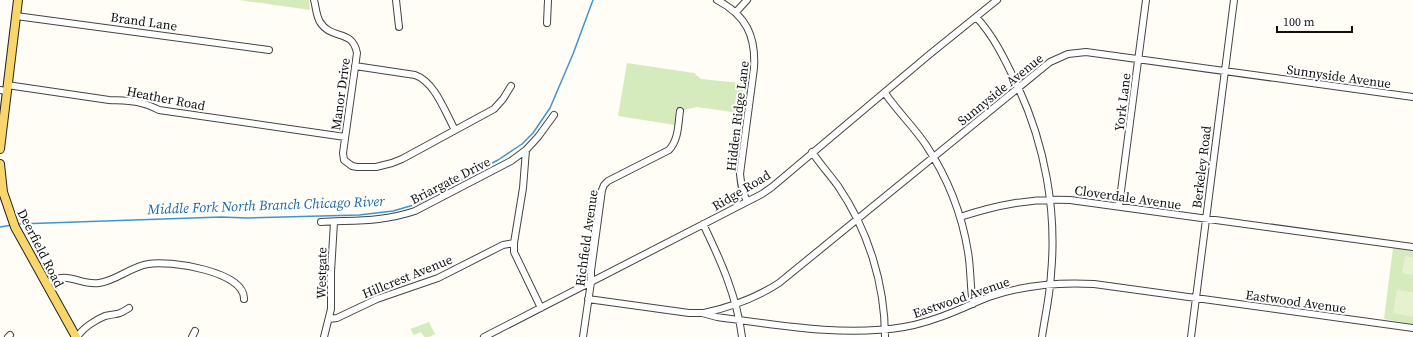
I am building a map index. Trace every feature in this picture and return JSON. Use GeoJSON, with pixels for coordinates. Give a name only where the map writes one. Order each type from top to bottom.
{"type":"FeatureCollection","features":[{"type":"Feature","properties":{"kind":"main road"},"geometry":{"type":"LineString","coordinates":[[0,149],[4,89],[18,0]]}},
{"type":"Feature","properties":{"kind":"main road","name":"Deerfield Road"},"geometry":{"type":"LineString","coordinates":[[0,164],[4,192],[15,227],[76,337]]}},
{"type":"Feature","properties":{"kind":"street","name":"Manor Drive"},"geometry":{"type":"LineString","coordinates":[[314,0],[318,17],[324,28],[352,41],[357,53],[343,158],[348,164],[357,167],[376,167],[392,163],[455,130]]}},
{"type":"Feature","properties":{"kind":"street"},"geometry":{"type":"LineString","coordinates":[[396,0],[398,26]]}},
{"type":"Feature","properties":{"kind":"street"},"geometry":{"type":"LineString","coordinates":[[547,23],[548,0]]}},
{"type":"Feature","properties":{"kind":"street","name":"Hidden Ridge Lane"},"geometry":{"type":"LineString","coordinates":[[717,0],[736,12],[748,29],[754,47],[755,55],[740,174],[741,185],[747,201]]}},
{"type":"Feature","properties":{"kind":"street"},"geometry":{"type":"LineString","coordinates":[[736,12],[747,0]]}},
{"type":"Feature","properties":{"kind":"street","name":"Ridge Road"},"geometry":{"type":"LineString","coordinates":[[484,337],[772,187],[812,152],[997,0]]}},
{"type":"Feature","properties":{"kind":"street","name":"York Lane"},"geometry":{"type":"LineString","coordinates":[[1120,206],[1146,0]]}},
{"type":"Feature","properties":{"kind":"street","name":"Berkeley Road"},"geometry":{"type":"LineString","coordinates":[[1191,337],[1234,0]]}},
{"type":"Feature","properties":{"kind":"street","name":"Brand Lane"},"geometry":{"type":"LineString","coordinates":[[16,16],[269,50]]}},
{"type":"Feature","properties":{"kind":"street"},"geometry":{"type":"LineString","coordinates":[[976,17],[1002,55],[1018,87],[1037,135],[1044,162],[1050,200],[1053,249],[1050,284],[1042,337]]}},
{"type":"Feature","properties":{"kind":"street","name":"Sunnyside Avenue"},"geometry":{"type":"LineString","coordinates":[[702,313],[736,304],[755,297],[779,283],[1018,87],[1050,62],[1068,54],[1086,52],[1413,97]]}},
{"type":"Feature","properties":{"kind":"street"},"geometry":{"type":"LineString","coordinates":[[355,66],[421,77],[428,82],[434,91],[455,130],[494,109],[503,99],[511,86]]}},
{"type":"Feature","properties":{"kind":"street","name":"Heather Road"},"geometry":{"type":"LineString","coordinates":[[4,89],[109,100],[137,101],[159,110],[345,137]]}},
{"type":"Feature","properties":{"kind":"street"},"geometry":{"type":"LineString","coordinates":[[885,92],[934,157],[952,196],[960,217],[968,252],[973,304]]}},
{"type":"Feature","properties":{"kind":"street","name":"Richfield Avenue"},"geometry":{"type":"LineString","coordinates":[[583,337],[602,190],[604,185],[608,181],[669,150],[676,139],[680,110]]}},
{"type":"Feature","properties":{"kind":"street","name":"Briargate Drive"},"geometry":{"type":"LineString","coordinates":[[334,222],[377,220],[416,211],[503,166],[526,150],[538,137],[554,115]]}},
{"type":"Feature","properties":{"kind":"street"},"geometry":{"type":"LineString","coordinates":[[526,150],[523,188],[514,252],[541,308]]}},
{"type":"Feature","properties":{"kind":"street"},"geometry":{"type":"LineString","coordinates":[[812,152],[839,187],[858,219],[870,250],[879,282],[883,304],[885,334]]}},
{"type":"Feature","properties":{"kind":"street","name":"Cloverdale Avenue"},"geometry":{"type":"LineString","coordinates":[[960,217],[1009,203],[1070,200],[1413,247]]}},
{"type":"Feature","properties":{"kind":"street"},"geometry":{"type":"LineString","coordinates":[[321,222],[334,222]]}},
{"type":"Feature","properties":{"kind":"street","name":"Westgate"},"geometry":{"type":"LineString","coordinates":[[324,337],[332,303],[331,272],[334,222]]}},
{"type":"Feature","properties":{"kind":"street"},"geometry":{"type":"LineString","coordinates":[[703,224],[718,256],[736,304],[742,337]]}},
{"type":"Feature","properties":{"kind":"street","name":"Hillcrest Avenue"},"geometry":{"type":"LineString","coordinates":[[329,319],[337,318],[377,299],[438,278],[503,245],[514,244]]}},
{"type":"Feature","properties":{"kind":"street"},"geometry":{"type":"LineString","coordinates":[[46,284],[56,279],[70,278],[87,283],[102,283],[141,265],[158,263],[173,264],[202,268],[223,276],[240,287],[244,293],[244,298]]}},
{"type":"Feature","properties":{"kind":"street","name":"Eastwood Avenue"},"geometry":{"type":"LineString","coordinates":[[588,299],[689,313],[702,313],[717,317],[821,332],[885,334],[925,322],[1013,290],[1050,284],[1076,283],[1094,284],[1413,328]]}},
{"type":"Feature","properties":{"kind":"street"},"geometry":{"type":"LineString","coordinates":[[76,337],[100,318],[117,315],[129,308]]}},
{"type":"Feature","properties":{"kind":"green space"},"geometry":{"type":"Polygon","coordinates":[[[239,0],[309,0],[310,10],[239,0]]]}},
{"type":"Feature","properties":{"kind":"green space"},"geometry":{"type":"Polygon","coordinates":[[[627,63],[694,73],[701,79],[750,84],[746,114],[697,107],[684,110],[676,108],[675,125],[618,116],[627,63]]]}},
{"type":"Feature","properties":{"kind":"green space"},"geometry":{"type":"Polygon","coordinates":[[[1393,248],[1413,251],[1413,324],[1384,319],[1393,248]]]}},
{"type":"Feature","properties":{"kind":"green space"},"geometry":{"type":"Polygon","coordinates":[[[1405,256],[1413,258],[1413,275],[1402,273],[1405,256]]]}},
{"type":"Feature","properties":{"kind":"green space"},"geometry":{"type":"Polygon","coordinates":[[[1397,290],[1413,292],[1413,317],[1393,313],[1397,290]]]}},
{"type":"Feature","properties":{"kind":"green space"},"geometry":{"type":"Polygon","coordinates":[[[429,322],[435,334],[429,337],[424,337],[421,332],[414,335],[410,329],[429,322]]]}},
{"type":"Feature","properties":{"kind":"waterway","name":"Middle Fork North Branch Chicago River"},"geometry":{"type":"LineString","coordinates":[[18,224],[221,217],[247,218],[359,215],[393,211],[417,204],[498,160],[522,144],[533,133],[550,108],[573,54],[593,0]]}},
{"type":"Feature","properties":{"kind":"waterway","name":"Middle Fork North Branch Chicago River"},"geometry":{"type":"LineString","coordinates":[[0,227],[12,225]]}}]}
